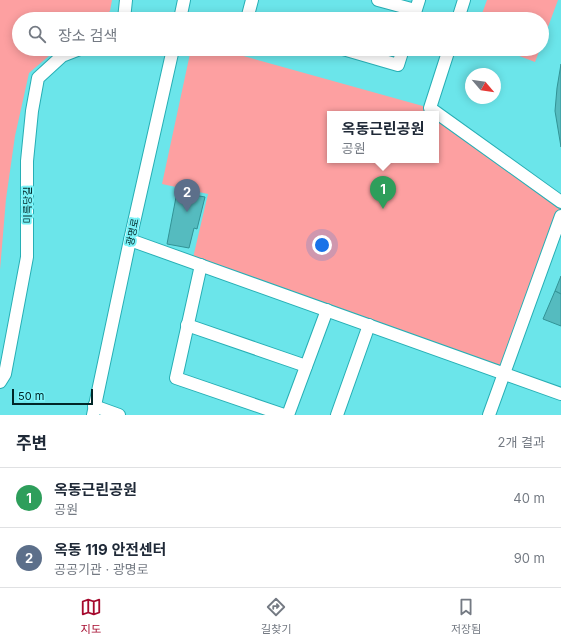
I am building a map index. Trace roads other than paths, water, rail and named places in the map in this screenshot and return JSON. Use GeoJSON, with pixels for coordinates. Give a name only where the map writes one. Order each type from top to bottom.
{"type":"FeatureCollection","features":[{"type":"Feature","properties":{"kind":"street"},"geometry":{"type":"LineString","coordinates":[[125,12],[126,0]]}},
{"type":"Feature","properties":{"kind":"street"},"geometry":{"type":"LineString","coordinates":[[181,12],[184,0]]}},
{"type":"Feature","properties":{"kind":"street"},"geometry":{"type":"LineString","coordinates":[[249,12],[252,0]]}},
{"type":"Feature","properties":{"kind":"street"},"geometry":{"type":"LineString","coordinates":[[378,0],[416,10]]}},
{"type":"Feature","properties":{"kind":"street"},"geometry":{"type":"LineString","coordinates":[[460,12],[464,0]]}},
{"type":"Feature","properties":{"kind":"street","name":"미륵당길"},"geometry":{"type":"LineString","coordinates":[[0,382],[5,374],[27,257],[27,161],[32,111],[38,78],[62,56]]}},
{"type":"Feature","properties":{"kind":"street","name":"광명로"},"geometry":{"type":"LineString","coordinates":[[93,411],[171,56]]}},
{"type":"Feature","properties":{"kind":"street"},"geometry":{"type":"LineString","coordinates":[[367,56],[398,65],[401,56]]}},
{"type":"Feature","properties":{"kind":"street"},"geometry":{"type":"LineString","coordinates":[[434,111],[430,108],[447,56]]}},
{"type":"Feature","properties":{"kind":"street"},"geometry":{"type":"LineString","coordinates":[[439,114],[561,202]]}},
{"type":"Feature","properties":{"kind":"street"},"geometry":{"type":"LineString","coordinates":[[489,415],[561,216]]}},
{"type":"Feature","properties":{"kind":"street"},"geometry":{"type":"LineString","coordinates":[[130,240],[561,394]]}},
{"type":"Feature","properties":{"kind":"street"},"geometry":{"type":"LineString","coordinates":[[201,265],[176,378],[284,415]]}},
{"type":"Feature","properties":{"kind":"street"},"geometry":{"type":"LineString","coordinates":[[288,415],[327,310]]}},
{"type":"Feature","properties":{"kind":"street"},"geometry":{"type":"LineString","coordinates":[[187,325],[306,366]]}},
{"type":"Feature","properties":{"kind":"street"},"geometry":{"type":"LineString","coordinates":[[337,415],[369,325]]}},
{"type":"Feature","properties":{"kind":"street"},"geometry":{"type":"LineString","coordinates":[[93,411],[119,415]]}},
{"type":"Feature","properties":{"kind":"place","name":"옥동근린공원"},"geometry":{"type":"Point","coordinates":[383,209]}},
{"type":"Feature","properties":{"kind":"place","name":"옥동 119 안전센터"},"geometry":{"type":"Point","coordinates":[187,212]}}]}
